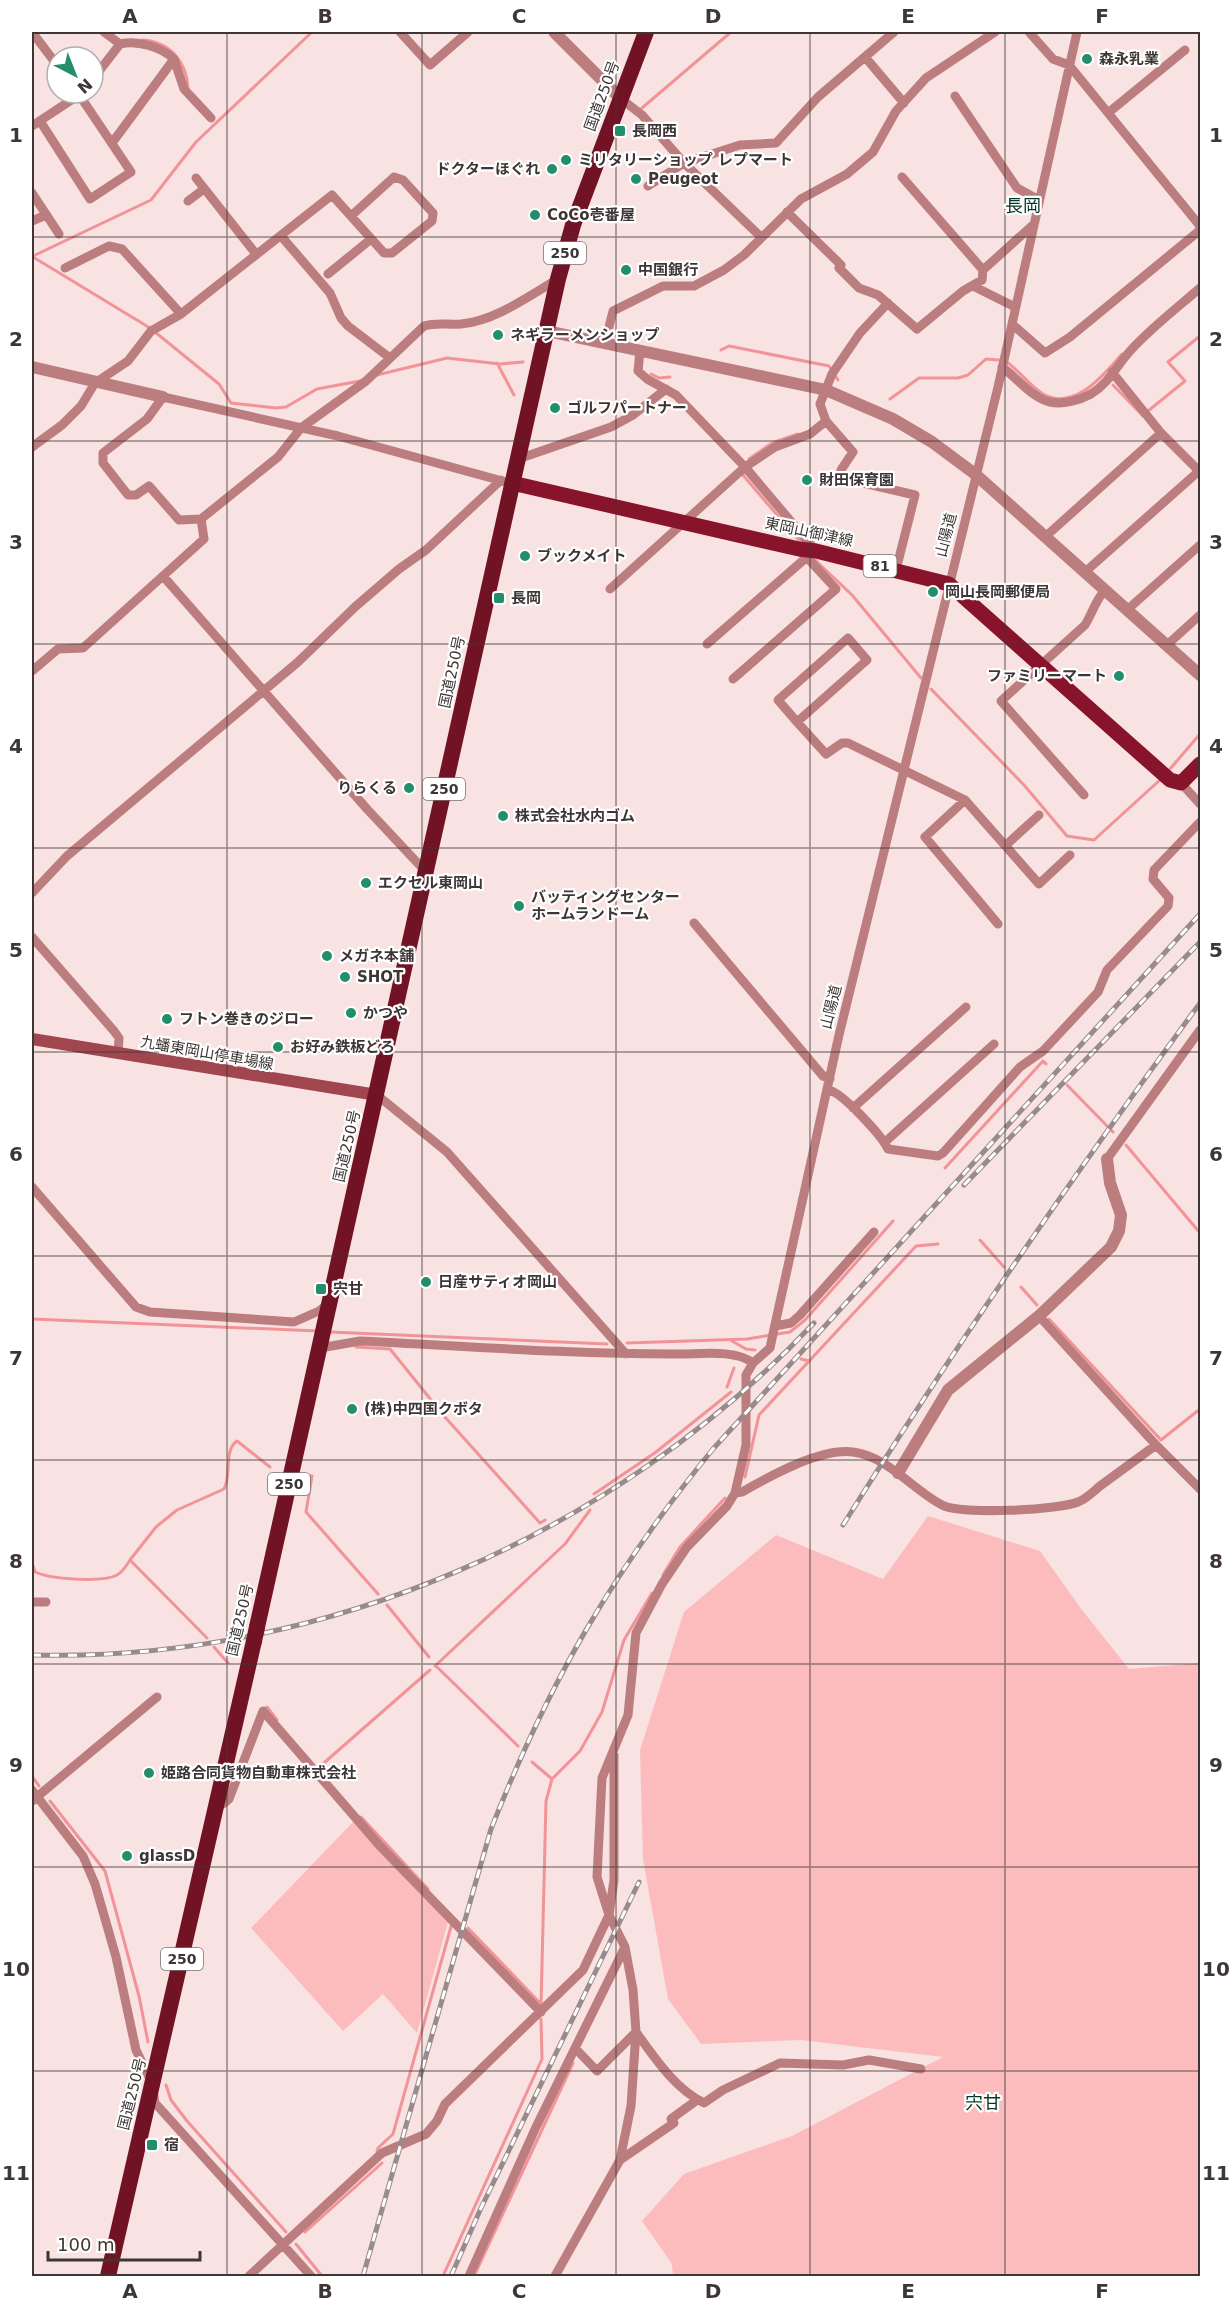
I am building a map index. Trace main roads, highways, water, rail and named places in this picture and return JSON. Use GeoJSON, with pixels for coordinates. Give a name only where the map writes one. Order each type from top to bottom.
{"type":"FeatureCollection","features":[{"type":"Feature","properties":{"kind":"highway","name":"国道250号"},"geometry":{"type":"LineString","coordinates":[[108,2277],[162,2048],[377,1095],[426,872],[506,482],[517,459],[547,331],[554,281],[646,32]]}},
{"type":"Feature","properties":{"kind":"main road","name":"東岡山御津線"},"geometry":{"type":"LineString","coordinates":[[506,482],[949,584],[1170,780],[1181,783],[1200,764]]}},
{"type":"Feature","properties":{"kind":"main road","name":"九蟠東岡山停車場線"},"geometry":{"type":"LineString","coordinates":[[32,1039],[377,1095]]}},
{"type":"Feature","properties":{"kind":"waterway"},"geometry":{"type":"LineString","coordinates":[[33,256],[151,200],[196,142],[312,32]]}},
{"type":"Feature","properties":{"kind":"waterway"},"geometry":{"type":"LineString","coordinates":[[642,108],[731,32]]}},
{"type":"Feature","properties":{"kind":"waterway"},"geometry":{"type":"LineString","coordinates":[[143,40],[161,45],[175,55],[184,70],[188,89]]}},
{"type":"Feature","properties":{"kind":"waterway"},"geometry":{"type":"LineString","coordinates":[[33,257],[150,328]]}},
{"type":"Feature","properties":{"kind":"waterway"},"geometry":{"type":"LineString","coordinates":[[155,332],[219,384],[231,403],[286,407],[317,389],[360,381]]}},
{"type":"Feature","properties":{"kind":"waterway"},"geometry":{"type":"LineString","coordinates":[[1148,411],[1185,381],[1168,362],[1200,336]]}},
{"type":"Feature","properties":{"kind":"waterway"},"geometry":{"type":"LineString","coordinates":[[721,350],[729,346],[829,366],[838,380]]}},
{"type":"Feature","properties":{"kind":"waterway"},"geometry":{"type":"LineString","coordinates":[[1007,362],[1043,394],[1055,398],[1066,398],[1077,395],[1088,388],[1122,354]]}},
{"type":"Feature","properties":{"kind":"waterway"},"geometry":{"type":"LineString","coordinates":[[377,375],[447,358],[500,364],[523,362]]}},
{"type":"Feature","properties":{"kind":"waterway"},"geometry":{"type":"LineString","coordinates":[[890,399],[919,378],[958,378],[968,375],[986,359],[999,360]]}},
{"type":"Feature","properties":{"kind":"waterway"},"geometry":{"type":"LineString","coordinates":[[497,363],[514,395]]}},
{"type":"Feature","properties":{"kind":"waterway"},"geometry":{"type":"LineString","coordinates":[[651,374],[659,378],[670,377]]}},
{"type":"Feature","properties":{"kind":"waterway"},"geometry":{"type":"LineString","coordinates":[[1113,385],[1143,416]]}},
{"type":"Feature","properties":{"kind":"waterway"},"geometry":{"type":"LineString","coordinates":[[749,459],[772,443],[798,434]]}},
{"type":"Feature","properties":{"kind":"waterway"},"geometry":{"type":"LineString","coordinates":[[742,474],[802,544]]}},
{"type":"Feature","properties":{"kind":"waterway"},"geometry":{"type":"LineString","coordinates":[[814,559],[852,595],[921,678]]}},
{"type":"Feature","properties":{"kind":"waterway"},"geometry":{"type":"LineString","coordinates":[[931,689],[1024,785],[1067,836],[1094,840],[1161,779]]}},
{"type":"Feature","properties":{"kind":"waterway"},"geometry":{"type":"LineString","coordinates":[[1170,769],[1200,734]]}},
{"type":"Feature","properties":{"kind":"waterway"},"geometry":{"type":"LineString","coordinates":[[945,1168],[1043,1061],[1046,1064]]}},
{"type":"Feature","properties":{"kind":"waterway"},"geometry":{"type":"LineString","coordinates":[[1067,1085],[1113,1132]]}},
{"type":"Feature","properties":{"kind":"waterway"},"geometry":{"type":"LineString","coordinates":[[1126,1145],[1200,1233]]}},
{"type":"Feature","properties":{"kind":"waterway"},"geometry":{"type":"LineString","coordinates":[[627,1343],[747,1339],[790,1332],[805,1320],[893,1221]]}},
{"type":"Feature","properties":{"kind":"waterway"},"geometry":{"type":"LineString","coordinates":[[980,1240],[1004,1267]]}},
{"type":"Feature","properties":{"kind":"waterway"},"geometry":{"type":"LineString","coordinates":[[745,1477],[759,1415],[916,1246],[938,1244]]}},
{"type":"Feature","properties":{"kind":"waterway"},"geometry":{"type":"LineString","coordinates":[[1021,1287],[1037,1305]]}},
{"type":"Feature","properties":{"kind":"waterway"},"geometry":{"type":"LineString","coordinates":[[32,1319],[318,1331]]}},
{"type":"Feature","properties":{"kind":"waterway"},"geometry":{"type":"LineString","coordinates":[[1049,1319],[1161,1440],[1200,1409]]}},
{"type":"Feature","properties":{"kind":"waterway"},"geometry":{"type":"LineString","coordinates":[[330,1332],[607,1344]]}},
{"type":"Feature","properties":{"kind":"waterway"},"geometry":{"type":"LineString","coordinates":[[732,1341],[746,1349],[755,1350]]}},
{"type":"Feature","properties":{"kind":"waterway"},"geometry":{"type":"LineString","coordinates":[[356,1347],[390,1349],[444,1416],[540,1523],[545,1520]]}},
{"type":"Feature","properties":{"kind":"waterway"},"geometry":{"type":"LineString","coordinates":[[801,1359],[809,1361]]}},
{"type":"Feature","properties":{"kind":"waterway"},"geometry":{"type":"LineString","coordinates":[[727,1387],[734,1368]]}},
{"type":"Feature","properties":{"kind":"waterway"},"geometry":{"type":"LineString","coordinates":[[594,1494],[656,1452],[731,1392]]}},
{"type":"Feature","properties":{"kind":"waterway"},"geometry":{"type":"LineString","coordinates":[[130,1560],[156,1527],[177,1510],[224,1489],[230,1451],[237,1441],[270,1467]]}},
{"type":"Feature","properties":{"kind":"waterway"},"geometry":{"type":"LineString","coordinates":[[304,1475],[312,1476],[306,1512],[378,1594]]}},
{"type":"Feature","properties":{"kind":"waterway"},"geometry":{"type":"LineString","coordinates":[[663,1575],[680,1547],[725,1498]]}},
{"type":"Feature","properties":{"kind":"waterway"},"geometry":{"type":"LineString","coordinates":[[435,1666],[565,1544],[590,1510]]}},
{"type":"Feature","properties":{"kind":"waterway"},"geometry":{"type":"LineString","coordinates":[[32,1563],[35,1572],[42,1574],[64,1578],[100,1579],[117,1575],[123,1571],[130,1560],[207,1638]]}},
{"type":"Feature","properties":{"kind":"waterway"},"geometry":{"type":"LineString","coordinates":[[541,2006],[546,1801],[552,1779],[580,1751],[602,1712],[624,1640],[652,1593]]}},
{"type":"Feature","properties":{"kind":"waterway"},"geometry":{"type":"LineString","coordinates":[[387,1605],[429,1657]]}},
{"type":"Feature","properties":{"kind":"waterway"},"geometry":{"type":"LineString","coordinates":[[214,1647],[228,1663]]}},
{"type":"Feature","properties":{"kind":"waterway"},"geometry":{"type":"LineString","coordinates":[[436,1666],[518,1746]]}},
{"type":"Feature","properties":{"kind":"waterway"},"geometry":{"type":"LineString","coordinates":[[317,1769],[430,1670]]}},
{"type":"Feature","properties":{"kind":"waterway"},"geometry":{"type":"LineString","coordinates":[[267,1707],[277,1720]]}},
{"type":"Feature","properties":{"kind":"waterway"},"geometry":{"type":"LineString","coordinates":[[532,1762],[552,1779]]}},
{"type":"Feature","properties":{"kind":"waterway"},"geometry":{"type":"LineString","coordinates":[[32,1776],[39,1786]]}},
{"type":"Feature","properties":{"kind":"waterway"},"geometry":{"type":"LineString","coordinates":[[50,1801],[105,1871],[139,1996],[148,2042]]}},
{"type":"Feature","properties":{"kind":"waterway"},"geometry":{"type":"LineString","coordinates":[[361,1817],[428,1889]]}},
{"type":"Feature","properties":{"kind":"waterway"},"geometry":{"type":"LineString","coordinates":[[377,2152],[378,2148],[393,2134],[452,1923]]}},
{"type":"Feature","properties":{"kind":"waterway"},"geometry":{"type":"LineString","coordinates":[[468,1928],[540,2003]]}},
{"type":"Feature","properties":{"kind":"waterway"},"geometry":{"type":"LineString","coordinates":[[443,2276],[542,2059],[541,2019]]}},
{"type":"Feature","properties":{"kind":"waterway"},"geometry":{"type":"LineString","coordinates":[[474,2276],[573,2063]]}},
{"type":"Feature","properties":{"kind":"waterway"},"geometry":{"type":"LineString","coordinates":[[166,2085],[171,2100],[187,2121],[286,2232]]}},
{"type":"Feature","properties":{"kind":"waterway"},"geometry":{"type":"LineString","coordinates":[[305,2232],[382,2163]]}},
{"type":"Feature","properties":{"kind":"waterway"},"geometry":{"type":"LineString","coordinates":[[296,2244],[322,2276]]}},
{"type":"Feature","properties":{"kind":"railway"},"geometry":{"type":"LineString","coordinates":[[363,2276],[491,1829],[513,1775],[560,1676],[614,1584],[644,1539],[713,1449],[1200,914]]}},
{"type":"Feature","properties":{"kind":"railway"},"geometry":{"type":"LineString","coordinates":[[964,1185],[1200,942]]}},
{"type":"Feature","properties":{"kind":"railway"},"geometry":{"type":"LineString","coordinates":[[843,1525],[928,1392],[1017,1261],[1107,1131],[1200,1003]]}},
{"type":"Feature","properties":{"kind":"railway"},"geometry":{"type":"LineString","coordinates":[[32,1655],[141,1652],[249,1636],[355,1609],[458,1571],[556,1523],[649,1465],[735,1398],[814,1323]]}},
{"type":"Feature","properties":{"kind":"railway"},"geometry":{"type":"LineString","coordinates":[[451,2276],[481,2208],[639,1882]]}},
{"type":"Feature","properties":{"kind":"place","name":"森永乳業"},"geometry":{"type":"Point","coordinates":[1087,59]}},
{"type":"Feature","properties":{"kind":"place","name":"長岡西"},"geometry":{"type":"Point","coordinates":[620,131]}},
{"type":"Feature","properties":{"kind":"place","name":"ミリタリーショップ レプマート"},"geometry":{"type":"Point","coordinates":[566,160]}},
{"type":"Feature","properties":{"kind":"place","name":"ドクターほぐれ"},"geometry":{"type":"Point","coordinates":[552,169]}},
{"type":"Feature","properties":{"kind":"place","name":"Peugeot"},"geometry":{"type":"Point","coordinates":[636,179]}},
{"type":"Feature","properties":{"kind":"place","name":"CoCo壱番屋"},"geometry":{"type":"Point","coordinates":[535,215]}},
{"type":"Feature","properties":{"kind":"place","name":"中国銀行"},"geometry":{"type":"Point","coordinates":[626,270]}},
{"type":"Feature","properties":{"kind":"place","name":"ネギラーメンショップ"},"geometry":{"type":"Point","coordinates":[498,335]}},
{"type":"Feature","properties":{"kind":"place","name":"ゴルフパートナー"},"geometry":{"type":"Point","coordinates":[555,408]}},
{"type":"Feature","properties":{"kind":"place","name":"財田保育園"},"geometry":{"type":"Point","coordinates":[807,480]}},
{"type":"Feature","properties":{"kind":"place","name":"ブックメイト"},"geometry":{"type":"Point","coordinates":[525,556]}},
{"type":"Feature","properties":{"kind":"place","name":"岡山長岡郵便局"},"geometry":{"type":"Point","coordinates":[933,592]}},
{"type":"Feature","properties":{"kind":"place","name":"長岡"},"geometry":{"type":"Point","coordinates":[499,598]}},
{"type":"Feature","properties":{"kind":"place","name":"ファミリーマート"},"geometry":{"type":"Point","coordinates":[1119,676]}},
{"type":"Feature","properties":{"kind":"place","name":"りらくる"},"geometry":{"type":"Point","coordinates":[409,788]}},
{"type":"Feature","properties":{"kind":"place","name":"株式会社水内ゴム"},"geometry":{"type":"Point","coordinates":[503,816]}},
{"type":"Feature","properties":{"kind":"place","name":"エクセル東岡山"},"geometry":{"type":"Point","coordinates":[366,883]}},
{"type":"Feature","properties":{"kind":"place","name":"バッティングセンター ホームランドーム"},"geometry":{"type":"Point","coordinates":[519,906]}},
{"type":"Feature","properties":{"kind":"place","name":"メガネ本舗"},"geometry":{"type":"Point","coordinates":[327,956]}},
{"type":"Feature","properties":{"kind":"place","name":"SHOT"},"geometry":{"type":"Point","coordinates":[345,977]}},
{"type":"Feature","properties":{"kind":"place","name":"かつや"},"geometry":{"type":"Point","coordinates":[351,1013]}},
{"type":"Feature","properties":{"kind":"place","name":"フトン巻きのジロー"},"geometry":{"type":"Point","coordinates":[167,1019]}},
{"type":"Feature","properties":{"kind":"place","name":"お好み鉄板どろ"},"geometry":{"type":"Point","coordinates":[278,1047]}},
{"type":"Feature","properties":{"kind":"place","name":"日産サティオ岡山"},"geometry":{"type":"Point","coordinates":[426,1282]}},
{"type":"Feature","properties":{"kind":"place","name":"宍甘"},"geometry":{"type":"Point","coordinates":[321,1289]}},
{"type":"Feature","properties":{"kind":"place","name":"(株)中四国クボタ"},"geometry":{"type":"Point","coordinates":[352,1409]}},
{"type":"Feature","properties":{"kind":"place","name":"姫路合同貨物自動車株式会社"},"geometry":{"type":"Point","coordinates":[149,1773]}},
{"type":"Feature","properties":{"kind":"place","name":"glassD"},"geometry":{"type":"Point","coordinates":[127,1856]}},
{"type":"Feature","properties":{"kind":"place","name":"宿"},"geometry":{"type":"Point","coordinates":[152,2145]}},
{"type":"Feature","properties":{"kind":"district","name":"長岡"},"geometry":{"type":"Point","coordinates":[1023,205]}},
{"type":"Feature","properties":{"kind":"district","name":"宍甘"},"geometry":{"type":"Point","coordinates":[983,2102]}}]}
